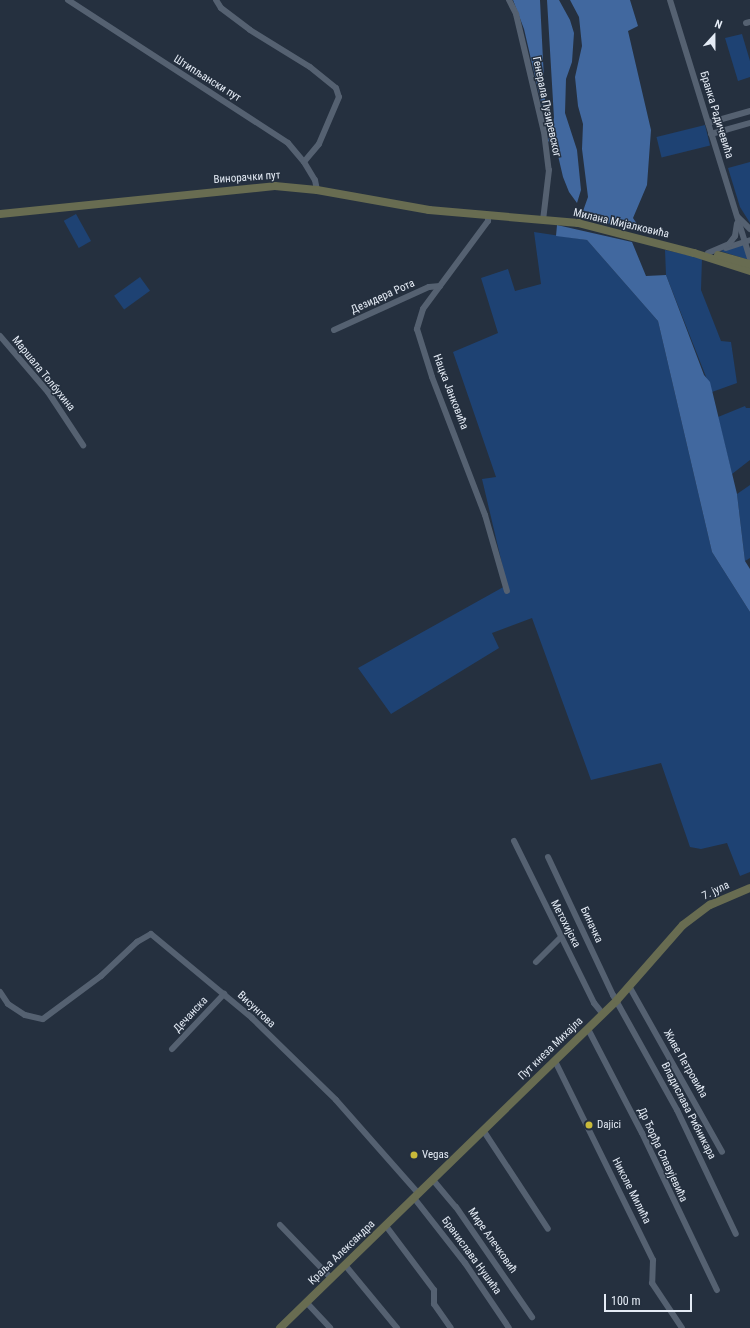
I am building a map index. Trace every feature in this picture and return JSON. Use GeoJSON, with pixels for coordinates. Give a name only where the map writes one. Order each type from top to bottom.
{"type":"FeatureCollection","features":[{"type":"Feature","properties":{"kind":"street","name":"Штипљански пут"},"geometry":{"type":"LineString","coordinates":[[68,0],[278,135],[304,162],[315,180],[317,190]]}},
{"type":"Feature","properties":{"kind":"street"},"geometry":{"type":"LineString","coordinates":[[216,0],[220,8],[250,30],[310,67],[336,88],[339,97],[319,144],[304,162]]}},
{"type":"Feature","properties":{"kind":"street","name":"Генерала Пузиревског"},"geometry":{"type":"LineString","coordinates":[[509,0],[516,14],[544,132],[549,170],[543,220]]}},
{"type":"Feature","properties":{"kind":"street","name":"Бранка Радичевића"},"geometry":{"type":"LineString","coordinates":[[670,0],[736,217],[747,241],[749,256]]}},
{"type":"Feature","properties":{"kind":"street"},"geometry":{"type":"LineString","coordinates":[[708,123],[750,111]]}},
{"type":"Feature","properties":{"kind":"street"},"geometry":{"type":"LineString","coordinates":[[712,134],[750,123]]}},
{"type":"Feature","properties":{"kind":"street","name":"Винорачки пут"},"geometry":{"type":"LineString","coordinates":[[0,214],[275,186],[317,190],[429,210],[543,220]]}},
{"type":"Feature","properties":{"kind":"street","name":"Нацка Јанковића"},"geometry":{"type":"LineString","coordinates":[[488,215],[488,221],[423,309],[417,330],[432,377],[487,521],[507,591]]}},
{"type":"Feature","properties":{"kind":"street"},"geometry":{"type":"LineString","coordinates":[[736,217],[750,229]]}},
{"type":"Feature","properties":{"kind":"street"},"geometry":{"type":"LineString","coordinates":[[725,248],[735,236],[736,217]]}},
{"type":"Feature","properties":{"kind":"street","name":"Милана Мијалковића"},"geometry":{"type":"LineString","coordinates":[[543,220],[578,222],[694,253],[750,271]]}},
{"type":"Feature","properties":{"kind":"street"},"geometry":{"type":"LineString","coordinates":[[708,253],[747,241]]}},
{"type":"Feature","properties":{"kind":"street"},"geometry":{"type":"LineString","coordinates":[[749,256],[750,248]]}},
{"type":"Feature","properties":{"kind":"street","name":"Милана Мијалковића"},"geometry":{"type":"LineString","coordinates":[[694,253],[708,253],[750,265]]}},
{"type":"Feature","properties":{"kind":"street"},"geometry":{"type":"LineString","coordinates":[[736,266],[750,265]]}},
{"type":"Feature","properties":{"kind":"street","name":"Дезидера Рота"},"geometry":{"type":"LineString","coordinates":[[334,330],[429,287],[440,286]]}},
{"type":"Feature","properties":{"kind":"street","name":"Маршала Толбухина"},"geometry":{"type":"LineString","coordinates":[[0,336],[48,392],[83,445]]}},
{"type":"Feature","properties":{"kind":"street","name":"Метохијска"},"geometry":{"type":"LineString","coordinates":[[514,841],[594,1003],[603,1014]]}},
{"type":"Feature","properties":{"kind":"street","name":"Биначка"},"geometry":{"type":"LineString","coordinates":[[548,857],[617,1000]]}},
{"type":"Feature","properties":{"kind":"street","name":"7. јула"},"geometry":{"type":"LineString","coordinates":[[693,916],[721,900],[750,888]]}},
{"type":"Feature","properties":{"kind":"street","name":"Пут кнеза Михајла"},"geometry":{"type":"LineString","coordinates":[[416,1196],[617,1000],[693,916]]}},
{"type":"Feature","properties":{"kind":"street","name":"Висунгова"},"geometry":{"type":"LineString","coordinates":[[0,992],[8,1004],[31,1016],[43,1019],[101,976],[137,942],[151,934],[224,994],[336,1100],[416,1196]]}},
{"type":"Feature","properties":{"kind":"street"},"geometry":{"type":"LineString","coordinates":[[536,962],[561,938]]}},
{"type":"Feature","properties":{"kind":"street","name":"Живе Петровића"},"geometry":{"type":"LineString","coordinates":[[629,986],[722,1152]]}},
{"type":"Feature","properties":{"kind":"street","name":"Дечанска"},"geometry":{"type":"LineString","coordinates":[[172,1049],[224,994]]}},
{"type":"Feature","properties":{"kind":"street","name":"Владислава Рибникара"},"geometry":{"type":"LineString","coordinates":[[617,1000],[677,1110],[736,1234]]}},
{"type":"Feature","properties":{"kind":"street","name":"Др Ђорђа Славујевића"},"geometry":{"type":"LineString","coordinates":[[588,1029],[642,1134],[717,1290]]}},
{"type":"Feature","properties":{"kind":"street","name":"Николе Милића"},"geometry":{"type":"LineString","coordinates":[[555,1061],[653,1260],[652,1283],[682,1328]]}},
{"type":"Feature","properties":{"kind":"street"},"geometry":{"type":"LineString","coordinates":[[483,1130],[548,1229]]}},
{"type":"Feature","properties":{"kind":"street","name":"Мире Алечковић"},"geometry":{"type":"LineString","coordinates":[[433,1180],[460,1213],[532,1317]]}},
{"type":"Feature","properties":{"kind":"street","name":"Краља Александра"},"geometry":{"type":"LineString","coordinates":[[280,1328],[416,1196]]}},
{"type":"Feature","properties":{"kind":"street","name":"Бранислава Нушића"},"geometry":{"type":"LineString","coordinates":[[416,1196],[465,1262],[509,1328]]}},
{"type":"Feature","properties":{"kind":"street"},"geometry":{"type":"LineString","coordinates":[[280,1225],[331,1278]]}},
{"type":"Feature","properties":{"kind":"street"},"geometry":{"type":"LineString","coordinates":[[386,1226],[434,1290],[434,1304],[451,1328]]}},
{"type":"Feature","properties":{"kind":"street"},"geometry":{"type":"LineString","coordinates":[[345,1265],[397,1328]]}},
{"type":"Feature","properties":{"kind":"street"},"geometry":{"type":"LineString","coordinates":[[307,1303],[330,1328]]}},
{"type":"Feature","properties":{"kind":"shaded area"},"geometry":{"type":"Polygon","coordinates":[[[513,0],[540,0],[545,100],[543,111],[524,29],[513,0]]]}},
{"type":"Feature","properties":{"kind":"shaded area"},"geometry":{"type":"Polygon","coordinates":[[[547,0],[559,0],[570,20],[574,33],[572,62],[566,79],[565,113],[577,150],[581,190],[577,203],[569,192],[563,177],[556,147],[548,141],[554,118],[547,0]]]}},
{"type":"Feature","properties":{"kind":"shaded area"},"geometry":{"type":"Polygon","coordinates":[[[570,0],[630,0],[638,26],[628,31],[651,130],[647,185],[633,218],[641,230],[586,219],[583,211],[588,197],[582,149],[583,124],[578,106],[575,77],[582,46],[579,17],[570,0]]]}},
{"type":"Feature","properties":{"kind":"shaded area"},"geometry":{"type":"Polygon","coordinates":[[[742,34],[750,61],[750,77],[738,81],[725,38],[742,34]]]}},
{"type":"Feature","properties":{"kind":"shaded area"},"geometry":{"type":"Polygon","coordinates":[[[705,125],[710,145],[662,157],[656,137],[705,125]]]}},
{"type":"Feature","properties":{"kind":"shaded area"},"geometry":{"type":"Polygon","coordinates":[[[750,162],[750,223],[740,207],[728,168],[750,162]]]}},
{"type":"Feature","properties":{"kind":"shaded area"},"geometry":{"type":"Polygon","coordinates":[[[76,214],[91,241],[79,248],[64,221],[76,214]]]}},
{"type":"Feature","properties":{"kind":"shaded area"},"geometry":{"type":"Polygon","coordinates":[[[557,225],[632,242],[646,276],[666,275],[704,375],[710,382],[737,494],[745,561],[750,569],[750,612],[712,552],[658,321],[587,240],[556,236],[557,225]]]}},
{"type":"Feature","properties":{"kind":"shaded area"},"geometry":{"type":"Polygon","coordinates":[[[534,232],[587,240],[658,321],[712,552],[750,612],[750,872],[740,876],[727,843],[701,849],[690,847],[661,763],[591,780],[532,618],[492,633],[499,648],[391,714],[358,668],[507,585],[482,479],[496,477],[453,352],[498,333],[481,278],[508,269],[515,291],[541,284],[534,232]]]}},
{"type":"Feature","properties":{"kind":"shaded area"},"geometry":{"type":"Polygon","coordinates":[[[743,244],[749,260],[720,251],[743,244]]]}},
{"type":"Feature","properties":{"kind":"shaded area"},"geometry":{"type":"Polygon","coordinates":[[[665,250],[702,258],[701,290],[721,341],[731,342],[737,383],[712,392],[666,275],[665,250]]]}},
{"type":"Feature","properties":{"kind":"shaded area"},"geometry":{"type":"Polygon","coordinates":[[[140,277],[150,291],[124,310],[114,296],[140,277]]]}},
{"type":"Feature","properties":{"kind":"shaded area"},"geometry":{"type":"Polygon","coordinates":[[[745,406],[746,408],[750,408],[750,460],[732,474],[718,417],[745,406]]]}},
{"type":"Feature","properties":{"kind":"shaded area"},"geometry":{"type":"Polygon","coordinates":[[[750,485],[750,558],[745,561],[737,494],[750,485]]]}},
{"type":"Feature","properties":{"kind":"place","name":"Dajici"},"geometry":{"type":"Point","coordinates":[589,1125]}},
{"type":"Feature","properties":{"kind":"place","name":"Vegas"},"geometry":{"type":"Point","coordinates":[414,1155]}}]}
